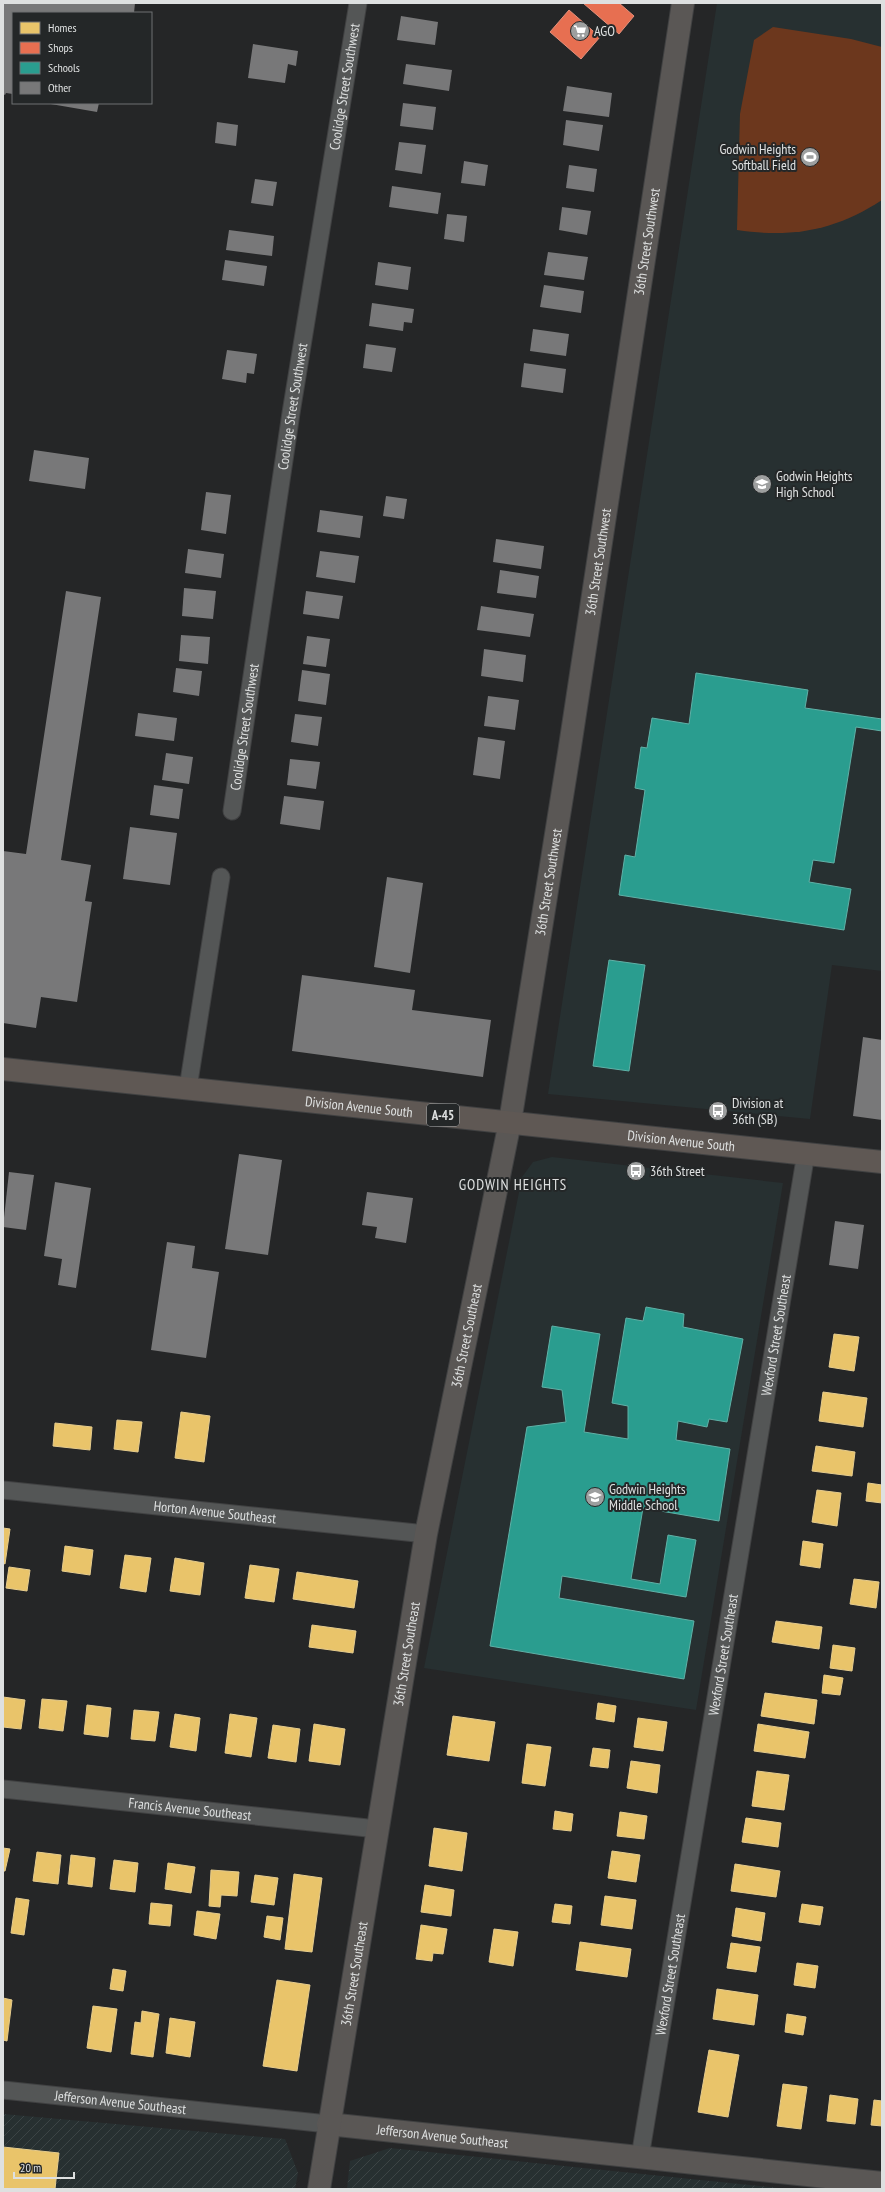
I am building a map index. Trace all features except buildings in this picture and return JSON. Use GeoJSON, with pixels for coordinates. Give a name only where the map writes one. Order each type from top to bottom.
{"type":"FeatureCollection","features":[{"type":"Feature","properties":{"kind":"main road","name":"Division Avenue South"},"geometry":{"type":"LineString","coordinates":[[3,1069],[882,1162]]}},
{"type":"Feature","properties":{"kind":"street","name":"Coolidge Street Southwest"},"geometry":{"type":"LineString","coordinates":[[232,811],[292,405],[358,3]]}},
{"type":"Feature","properties":{"kind":"street","name":"36th Street Southwest"},"geometry":{"type":"LineString","coordinates":[[510,1122],[568,761],[684,3]]}},
{"type":"Feature","properties":{"kind":"street"},"geometry":{"type":"LineString","coordinates":[[188,1088],[221,877]]}},
{"type":"Feature","properties":{"kind":"street","name":"36th Street Southeast"},"geometry":{"type":"LineString","coordinates":[[319,2189],[328,2124],[426,1534],[510,1122]]}},
{"type":"Feature","properties":{"kind":"street","name":"Wexford Street Southeast"},"geometry":{"type":"LineString","coordinates":[[640,2157],[806,1153]]}},
{"type":"Feature","properties":{"kind":"street","name":"Horton Avenue Southeast"},"geometry":{"type":"LineString","coordinates":[[3,1490],[426,1534]]}},
{"type":"Feature","properties":{"kind":"street","name":"Francis Avenue Southeast"},"geometry":{"type":"LineString","coordinates":[[3,1789],[377,1829]]}},
{"type":"Feature","properties":{"kind":"street","name":"Jefferson Avenue Southeast"},"geometry":{"type":"LineString","coordinates":[[3,2090],[882,2183]]}},
{"type":"Feature","properties":{"kind":"shaded area","name":"Godwin Heights High School"},"geometry":{"type":"Polygon","coordinates":[[[717,3],[882,3],[882,971],[832,965],[810,1119],[548,1094],[717,3]]]}},
{"type":"Feature","properties":{"kind":"shaded area","name":"Godwin Heights Softball Field"},"geometry":{"type":"Polygon","coordinates":[[[773,27],[851,39],[882,47],[882,200],[847,219],[812,230],[776,233],[737,230],[740,114],[754,40],[773,27]]]}},
{"type":"Feature","properties":{"kind":"shaded area","name":"Godwin Heights Middle School"},"geometry":{"type":"Polygon","coordinates":[[[552,1157],[783,1183],[696,1710],[424,1668],[522,1177],[533,1162],[552,1157]]]}},
{"type":"Feature","properties":{"kind":"shaded area"},"geometry":{"type":"Polygon","coordinates":[[[3,2114],[285,2139],[298,2173],[295,2189],[3,2189],[3,2114]]]}},
{"type":"Feature","properties":{"kind":"shaded area"},"geometry":{"type":"Polygon","coordinates":[[[390,2148],[788,2189],[347,2189],[350,2161],[390,2148]]]}},
{"type":"Feature","properties":{"kind":"place","name":"AGO"},"geometry":{"type":"Point","coordinates":[580,31]}},
{"type":"Feature","properties":{"kind":"place","name":"Godwin Heights Softball Field"},"geometry":{"type":"Point","coordinates":[810,157]}},
{"type":"Feature","properties":{"kind":"place","name":"Godwin Heights High School"},"geometry":{"type":"Point","coordinates":[762,484]}},
{"type":"Feature","properties":{"kind":"place","name":"Division at 36th (SB)"},"geometry":{"type":"Point","coordinates":[718,1111]}},
{"type":"Feature","properties":{"kind":"place","name":"36th Street"},"geometry":{"type":"Point","coordinates":[636,1171]}},
{"type":"Feature","properties":{"kind":"place","name":"Godwin Heights Middle School"},"geometry":{"type":"Point","coordinates":[595,1497]}},
{"type":"Feature","properties":{"kind":"district","name":"GODWIN HEIGHTS"},"geometry":{"type":"Point","coordinates":[513,1185]}}]}
